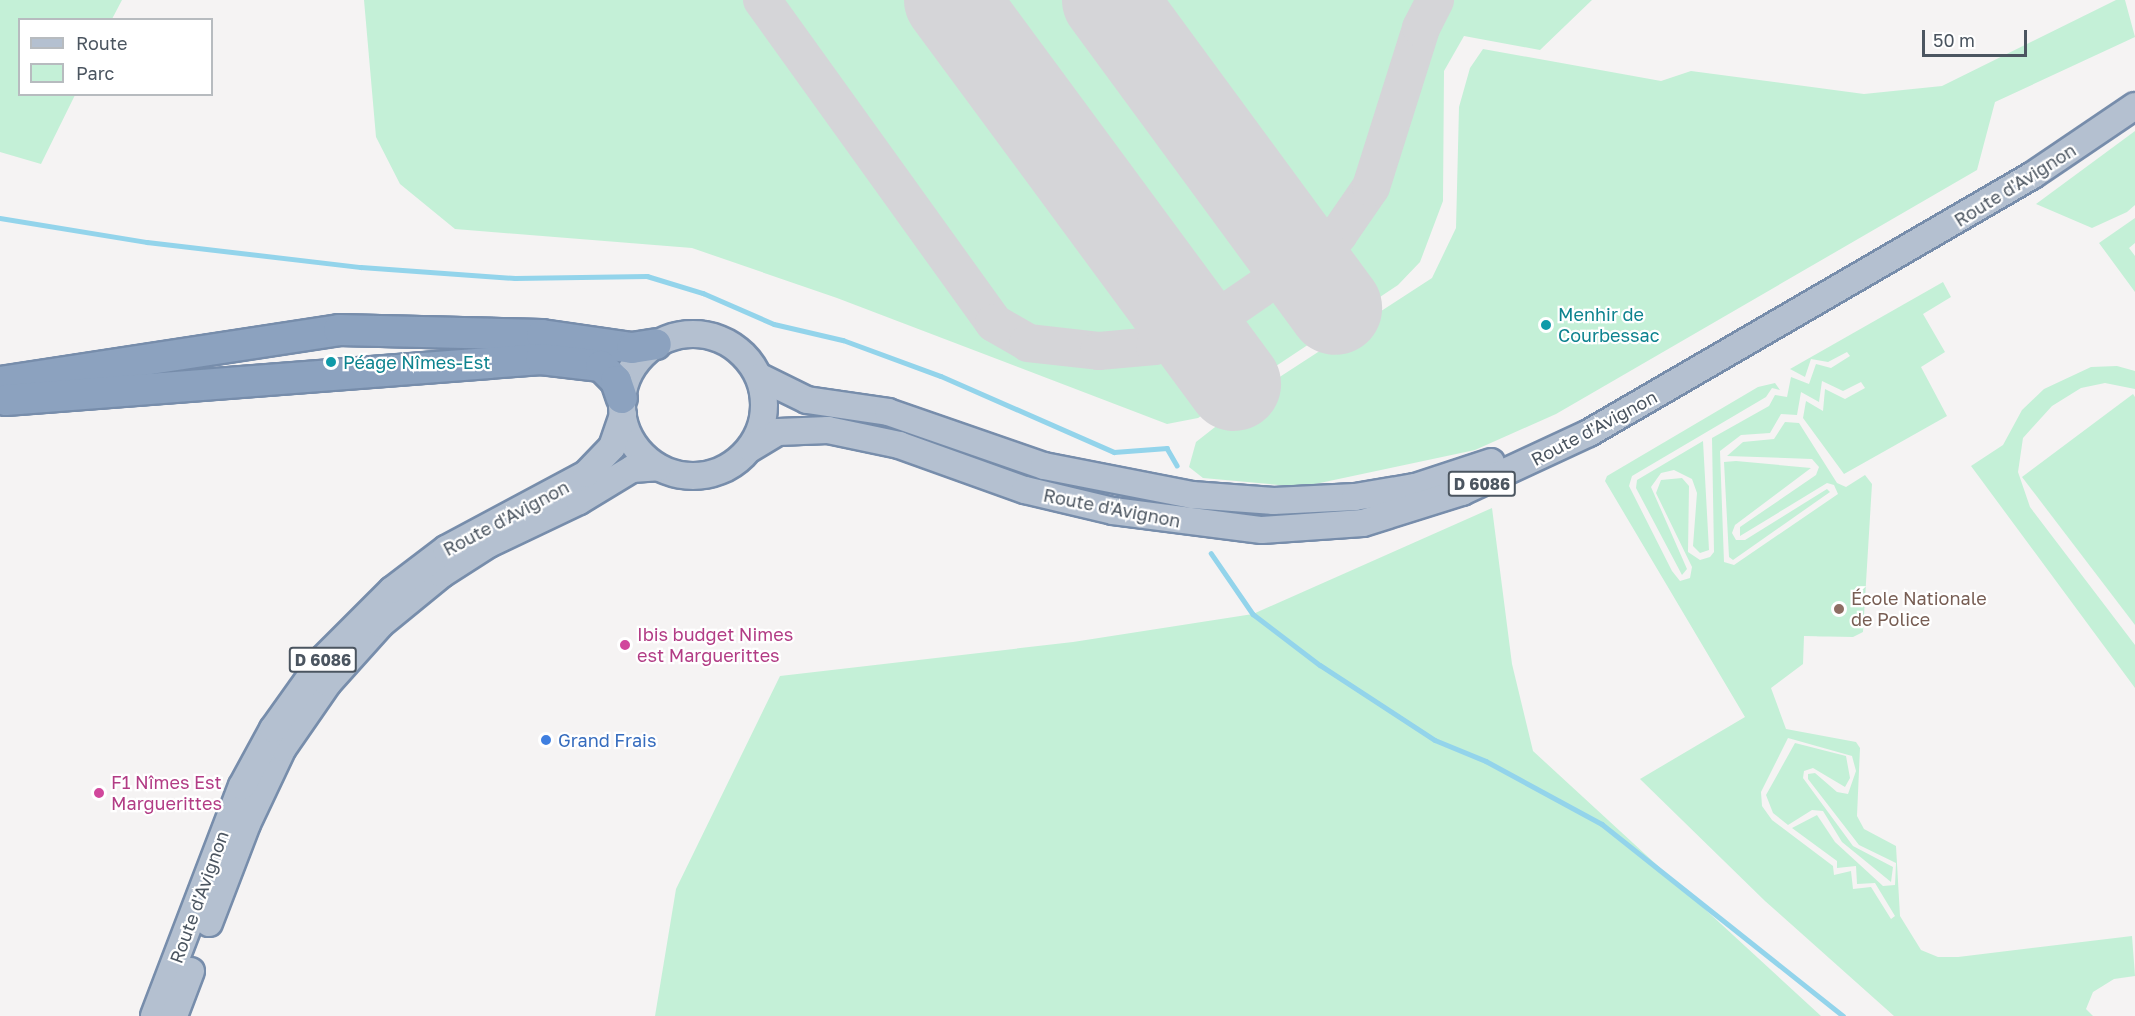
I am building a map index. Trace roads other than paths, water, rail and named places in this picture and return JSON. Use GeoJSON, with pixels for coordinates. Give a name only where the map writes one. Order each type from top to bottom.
{"type":"FeatureCollection","features":[{"type":"Feature","properties":{"kind":"highway"},"geometry":{"type":"LineString","coordinates":[[0,401],[90,380],[339,330],[542,335],[632,348],[656,344]]}},
{"type":"Feature","properties":{"kind":"highway"},"geometry":{"type":"LineString","coordinates":[[0,382],[90,380],[541,359],[601,366],[616,381],[622,407]]}},
{"type":"Feature","properties":{"kind":"highway"},"geometry":{"type":"LineString","coordinates":[[0,376],[90,380]]}},
{"type":"Feature","properties":{"kind":"highway"},"geometry":{"type":"LineString","coordinates":[[0,395],[90,380]]}},
{"type":"Feature","properties":{"kind":"main road","name":"Route d'Avignon"},"geometry":{"type":"LineString","coordinates":[[760,377],[807,400],[888,412],[1044,466],[1158,491],[1243,501],[1302,501],[1415,487],[1509,454],[1637,389],[1980,190],[2135,86]]}},
{"type":"Feature","properties":{"kind":"main road","name":"Route d'Avignon"},"geometry":{"type":"LineString","coordinates":[[751,448],[778,432],[828,430],[899,445],[1025,490],[1162,519],[1292,530],[1381,519],[1497,478],[1589,433],[2023,181],[2135,106]]}},
{"type":"Feature","properties":{"kind":"main road"},"geometry":{"type":"LineString","coordinates":[[695,333],[716,337],[742,352],[760,377],[765,414],[751,448],[736,462],[699,476],[658,467],[634,446],[622,407],[630,373],[656,344],[695,333]]}},
{"type":"Feature","properties":{"kind":"main road","name":"Route d'Avignon"},"geometry":{"type":"LineString","coordinates":[[154,1016],[237,796],[273,729],[317,666],[374,606],[436,555],[586,474],[612,447],[622,407]]}},
{"type":"Feature","properties":{"kind":"main road","name":"Route d'Avignon"},"geometry":{"type":"LineString","coordinates":[[174,1016],[268,775],[310,707],[343,664],[399,607],[465,558],[632,469],[658,467]]}},
{"type":"Feature","properties":{"kind":"waterway"},"geometry":{"type":"LineString","coordinates":[[0,218],[147,242],[361,267],[515,278],[647,276],[703,293],[774,324],[843,340],[941,376],[1114,452],[1167,448],[1177,465]]}},
{"type":"Feature","properties":{"kind":"waterway"},"geometry":{"type":"LineString","coordinates":[[1211,553],[1253,614],[1320,665],[1435,740],[1486,761],[1602,824],[1843,1016]]}},
{"type":"Feature","properties":{"kind":"place","name":"Menhir de Courbessac"},"geometry":{"type":"Point","coordinates":[1546,325]}},
{"type":"Feature","properties":{"kind":"place","name":"Péage Nîmes-Est"},"geometry":{"type":"Point","coordinates":[331,362]}},
{"type":"Feature","properties":{"kind":"place","name":"École Nationale de Police"},"geometry":{"type":"Point","coordinates":[1839,609]}},
{"type":"Feature","properties":{"kind":"place","name":"Ibis budget Nimes est Marguerittes"},"geometry":{"type":"Point","coordinates":[625,645]}},
{"type":"Feature","properties":{"kind":"place","name":"Grand Frais"},"geometry":{"type":"Point","coordinates":[546,740]}},
{"type":"Feature","properties":{"kind":"place","name":"F1 Nîmes Est Marguerittes"},"geometry":{"type":"Point","coordinates":[99,793]}}]}
